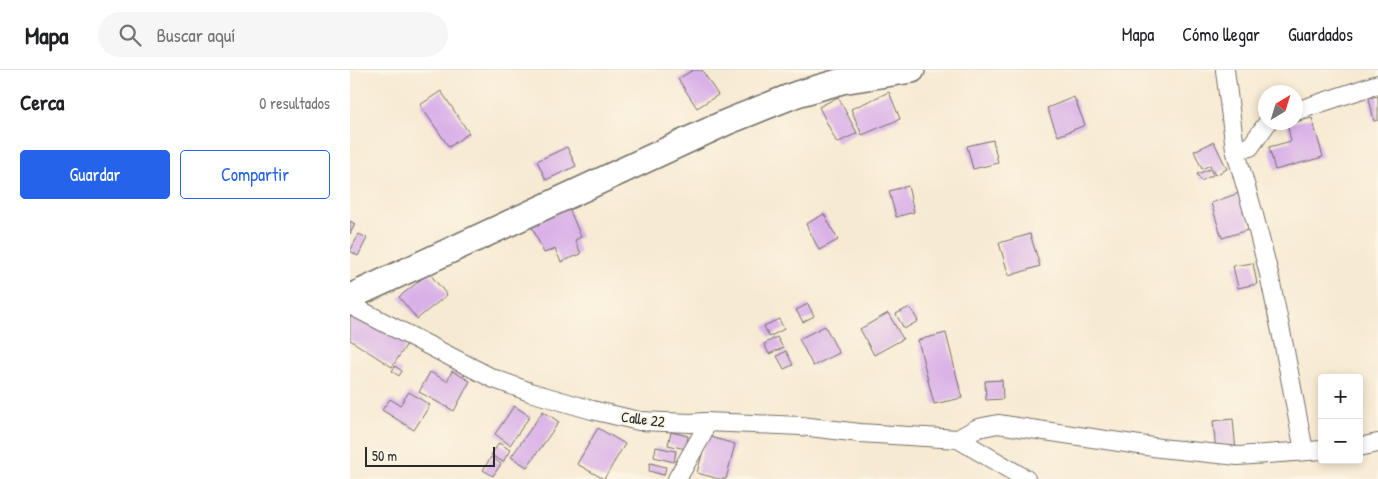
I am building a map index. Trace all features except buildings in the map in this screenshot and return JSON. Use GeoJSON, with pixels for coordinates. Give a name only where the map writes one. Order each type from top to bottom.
{"type":"FeatureCollection","features":[{"type":"Feature","properties":{"kind":"street"},"geometry":{"type":"LineString","coordinates":[[350,297],[728,122],[797,94],[842,81],[912,70]]}},
{"type":"Feature","properties":{"kind":"street"},"geometry":{"type":"LineString","coordinates":[[958,439],[978,428],[998,424],[1160,448],[1238,456],[1313,450],[1284,346],[1254,214],[1235,149],[1225,70]]}},
{"type":"Feature","properties":{"kind":"street"},"geometry":{"type":"LineString","coordinates":[[1303,109],[1378,84]]}},
{"type":"Feature","properties":{"kind":"street"},"geometry":{"type":"LineString","coordinates":[[1235,149],[1250,147],[1262,130]]}},
{"type":"Feature","properties":{"kind":"street","name":"Calle 22"},"geometry":{"type":"LineString","coordinates":[[350,305],[492,378],[530,392],[639,421],[801,426],[860,433],[958,439]]}},
{"type":"Feature","properties":{"kind":"street"},"geometry":{"type":"LineString","coordinates":[[677,479],[702,435],[706,422]]}},
{"type":"Feature","properties":{"kind":"street"},"geometry":{"type":"LineString","coordinates":[[958,439],[1026,479]]}},
{"type":"Feature","properties":{"kind":"street"},"geometry":{"type":"LineString","coordinates":[[1363,446],[1378,443]]}}]}
